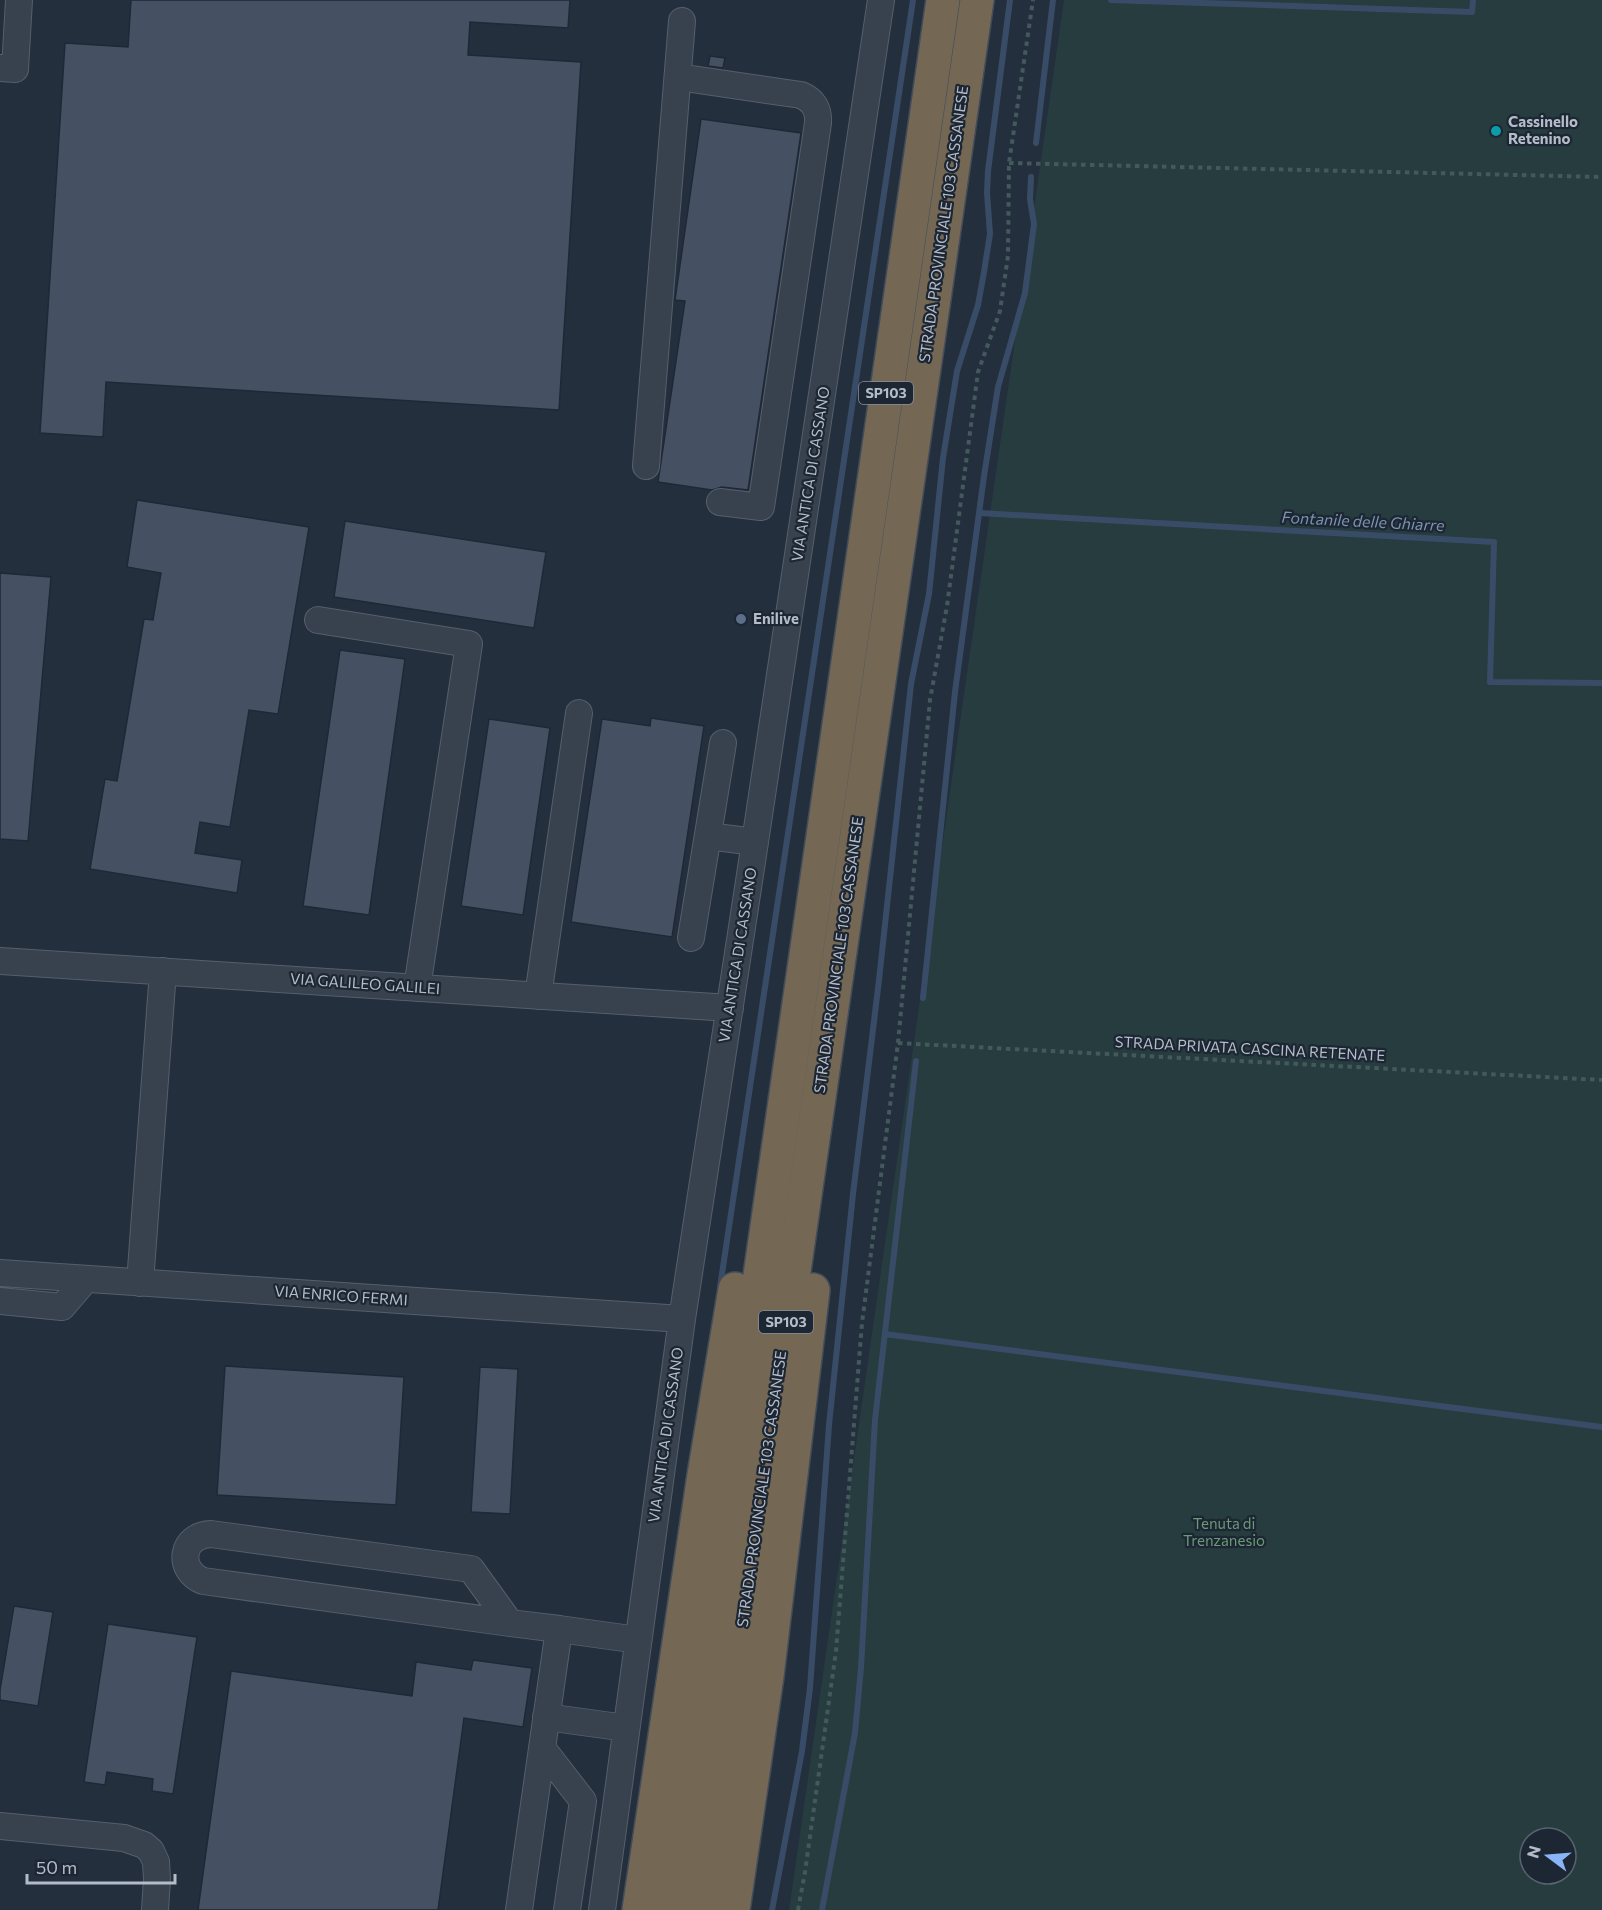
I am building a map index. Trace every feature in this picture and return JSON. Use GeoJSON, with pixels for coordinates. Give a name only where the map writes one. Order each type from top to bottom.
{"type":"FeatureCollection","features":[{"type":"Feature","properties":{"kind":"highway","name":"SP103"},"geometry":{"type":"LineString","coordinates":[[669,1910],[943,0]]}},
{"type":"Feature","properties":{"kind":"highway","name":"STRADA PROVINCIALE 103 CASSANESE"},"geometry":{"type":"LineString","coordinates":[[702,1910],[977,0]]}},
{"type":"Feature","properties":{"kind":"highway","name":"SP103"},"geometry":{"type":"LineString","coordinates":[[733,1910],[767,1676],[843,1041],[870,734]]}},
{"type":"Feature","properties":{"kind":"highway","name":"SP103"},"geometry":{"type":"LineString","coordinates":[[639,1910],[704,1475],[795,928],[830,787]]}},
{"type":"Feature","properties":{"kind":"street"},"geometry":{"type":"LineString","coordinates":[[0,68],[15,69],[19,0]]}},
{"type":"Feature","properties":{"kind":"street","name":"VIA ANTICA DI CASSANO"},"geometry":{"type":"LineString","coordinates":[[602,1910],[682,1319],[756,842],[881,0]]}},
{"type":"Feature","properties":{"kind":"street"},"geometry":{"type":"LineString","coordinates":[[646,466],[682,21]]}},
{"type":"Feature","properties":{"kind":"street"},"geometry":{"type":"LineString","coordinates":[[678,77],[801,95],[815,105],[818,118],[761,507],[720,502]]}},
{"type":"Feature","properties":{"kind":"street"},"geometry":{"type":"LineString","coordinates":[[318,620],[469,644],[417,988]]}},
{"type":"Feature","properties":{"kind":"street"},"geometry":{"type":"LineString","coordinates":[[538,996],[579,712]]}},
{"type":"Feature","properties":{"kind":"street"},"geometry":{"type":"LineString","coordinates":[[691,938],[723,743]]}},
{"type":"Feature","properties":{"kind":"street"},"geometry":{"type":"LineString","coordinates":[[708,836],[756,842]]}},
{"type":"Feature","properties":{"kind":"street","name":"VIA GALILEO GALILEI"},"geometry":{"type":"LineString","coordinates":[[0,961],[730,1008]]}},
{"type":"Feature","properties":{"kind":"street"},"geometry":{"type":"LineString","coordinates":[[140,1283],[163,971]]}},
{"type":"Feature","properties":{"kind":"street","name":"VIA ENRICO FERMI"},"geometry":{"type":"LineString","coordinates":[[0,1273],[682,1319]]}},
{"type":"Feature","properties":{"kind":"street"},"geometry":{"type":"LineString","coordinates":[[0,1301],[62,1307],[87,1279]]}},
{"type":"Feature","properties":{"kind":"street"},"geometry":{"type":"LineString","coordinates":[[510,1623],[471,1569],[211,1534],[197,1538],[186,1552],[186,1563],[189,1570],[193,1576],[203,1581],[510,1623],[638,1640]]}},
{"type":"Feature","properties":{"kind":"street"},"geometry":{"type":"LineString","coordinates":[[519,1910],[559,1629]]}},
{"type":"Feature","properties":{"kind":"street"},"geometry":{"type":"LineString","coordinates":[[546,1717],[626,1728]]}},
{"type":"Feature","properties":{"kind":"street"},"geometry":{"type":"LineString","coordinates":[[542,1748],[584,1801],[567,1910]]}},
{"type":"Feature","properties":{"kind":"street"},"geometry":{"type":"LineString","coordinates":[[0,1826],[124,1838],[144,1845],[151,1851],[156,1862],[158,1879],[155,1910]]}},
{"type":"Feature","properties":{"kind":"path"},"geometry":{"type":"LineString","coordinates":[[798,1910],[836,1651],[862,1323],[898,1043],[930,700],[948,606],[978,372],[1000,311],[1008,256],[1009,163],[1033,0]]}},
{"type":"Feature","properties":{"kind":"path"},"geometry":{"type":"LineString","coordinates":[[1009,163],[1602,177]]}},
{"type":"Feature","properties":{"kind":"path","name":"STRADA PRIVATA CASCINA RETENATE"},"geometry":{"type":"LineString","coordinates":[[898,1043],[1602,1080]]}},
{"type":"Feature","properties":{"kind":"green space","name":"Tenuta di Trenzanesio"},"geometry":{"type":"Polygon","coordinates":[[[1064,0],[1602,0],[1602,1910],[789,1910],[1064,0]]]}},
{"type":"Feature","properties":{"kind":"building"},"geometry":{"type":"Polygon","coordinates":[[[131,0],[570,0],[568,28],[470,22],[468,55],[581,62],[559,410],[106,382],[103,437],[40,433],[65,43],[128,47],[131,0]]]}},
{"type":"Feature","properties":{"kind":"building"},"geometry":{"type":"Polygon","coordinates":[[[710,56],[725,58],[723,68],[708,66],[710,56]]]}},
{"type":"Feature","properties":{"kind":"building"},"geometry":{"type":"Polygon","coordinates":[[[701,119],[801,133],[748,490],[722,487],[712,490],[658,482],[685,301],[675,300],[701,119]]]}},
{"type":"Feature","properties":{"kind":"building"},"geometry":{"type":"Polygon","coordinates":[[[137,500],[309,527],[278,714],[249,710],[230,827],[200,822],[195,853],[242,860],[237,893],[90,869],[105,779],[117,781],[144,619],[153,620],[161,573],[127,567],[137,500]]]}},
{"type":"Feature","properties":{"kind":"building"},"geometry":{"type":"Polygon","coordinates":[[[345,521],[546,552],[534,628],[334,597],[345,521]]]}},
{"type":"Feature","properties":{"kind":"building"},"geometry":{"type":"Polygon","coordinates":[[[0,573],[51,577],[28,841],[0,839],[0,573]]]}},
{"type":"Feature","properties":{"kind":"building"},"geometry":{"type":"Polygon","coordinates":[[[340,650],[405,659],[369,915],[303,906],[340,650]]]}},
{"type":"Feature","properties":{"kind":"building"},"geometry":{"type":"Polygon","coordinates":[[[651,718],[704,726],[672,937],[571,922],[602,719],[650,726],[651,718]]]}},
{"type":"Feature","properties":{"kind":"building"},"geometry":{"type":"Polygon","coordinates":[[[489,719],[550,728],[523,915],[461,906],[489,719]]]}},
{"type":"Feature","properties":{"kind":"building"},"geometry":{"type":"Polygon","coordinates":[[[225,1366],[404,1377],[396,1505],[217,1495],[225,1366]]]}},
{"type":"Feature","properties":{"kind":"building"},"geometry":{"type":"Polygon","coordinates":[[[480,1367],[518,1369],[510,1514],[471,1512],[480,1367]]]}},
{"type":"Feature","properties":{"kind":"building"},"geometry":{"type":"Polygon","coordinates":[[[14,1606],[53,1612],[38,1706],[0,1700],[14,1606]]]}},
{"type":"Feature","properties":{"kind":"building"},"geometry":{"type":"Polygon","coordinates":[[[108,1624],[197,1637],[173,1794],[152,1791],[153,1779],[107,1772],[105,1785],[84,1782],[108,1624]]]}},
{"type":"Feature","properties":{"kind":"building"},"geometry":{"type":"Polygon","coordinates":[[[473,1660],[532,1668],[523,1727],[464,1718],[438,1910],[198,1910],[231,1671],[412,1696],[416,1662],[471,1670],[473,1660]]]}},
{"type":"Feature","properties":{"kind":"waterway"},"geometry":{"type":"LineString","coordinates":[[720,1287],[913,0]]}},
{"type":"Feature","properties":{"kind":"waterway"},"geometry":{"type":"LineString","coordinates":[[772,1910],[802,1751],[810,1688],[829,1425],[911,684],[929,594],[943,458],[957,371],[978,305],[990,234],[988,171],[1010,0]]}},
{"type":"Feature","properties":{"kind":"waterway"},"geometry":{"type":"LineString","coordinates":[[1036,143],[1053,0]]}},
{"type":"Feature","properties":{"kind":"waterway"},"geometry":{"type":"LineString","coordinates":[[1111,0],[1472,12],[1473,0]]}},
{"type":"Feature","properties":{"kind":"waterway"},"geometry":{"type":"LineString","coordinates":[[923,998],[955,692],[984,476],[998,387],[1025,293],[1034,224],[1030,199],[1031,177]]}},
{"type":"Feature","properties":{"kind":"waterway","name":"Fontanile delle Ghiarre"},"geometry":{"type":"LineString","coordinates":[[979,513],[1494,542],[1490,682],[1602,683]]}},
{"type":"Feature","properties":{"kind":"waterway"},"geometry":{"type":"LineString","coordinates":[[822,1910],[855,1733],[861,1668],[875,1420],[916,1061]]}},
{"type":"Feature","properties":{"kind":"waterway"},"geometry":{"type":"LineString","coordinates":[[885,1334],[1602,1427]]}},
{"type":"Feature","properties":{"kind":"place","name":"Cassinello Retenino"},"geometry":{"type":"Point","coordinates":[1496,131]}},
{"type":"Feature","properties":{"kind":"place","name":"Enilive"},"geometry":{"type":"Point","coordinates":[741,619]}}]}
